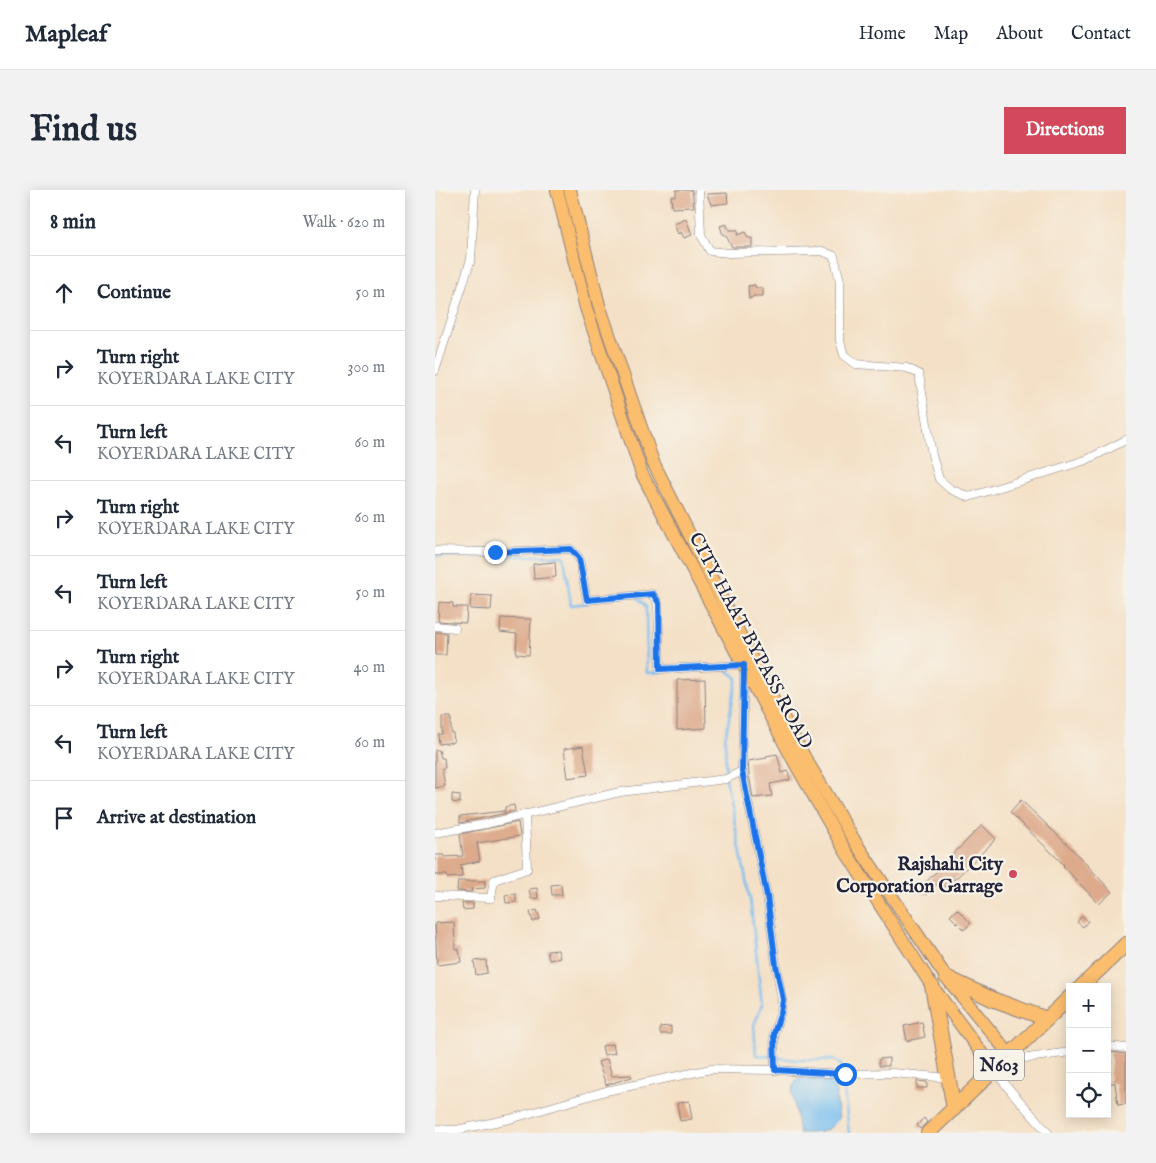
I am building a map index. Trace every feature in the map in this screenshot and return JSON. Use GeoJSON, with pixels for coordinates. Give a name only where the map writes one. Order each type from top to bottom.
{"type":"FeatureCollection","features":[{"type":"Feature","properties":{"kind":"highway"},"geometry":{"type":"LineString","coordinates":[[1085,983],[1126,944]]}},
{"type":"Feature","properties":{"kind":"highway"},"geometry":{"type":"LineString","coordinates":[[946,977],[992,999],[1047,1019]]}},
{"type":"Feature","properties":{"kind":"highway"},"geometry":{"type":"LineString","coordinates":[[931,986],[954,1109]]}},
{"type":"Feature","properties":{"kind":"highway","name":"N603"},"geometry":{"type":"LineString","coordinates":[[928,1133],[1066,1001]]}},
{"type":"Feature","properties":{"kind":"main road","name":"CITY HAAT BYPASS ROAD"},"geometry":{"type":"LineString","coordinates":[[557,190],[586,308],[642,474],[795,763],[845,852],[931,986],[994,1070]]}},
{"type":"Feature","properties":{"kind":"main road","name":"CITY HAAT BYPASS ROAD"},"geometry":{"type":"LineString","coordinates":[[570,190],[599,305],[653,462],[763,680],[805,758],[857,846],[946,977],[1010,1055]]}},
{"type":"Feature","properties":{"kind":"street"},"geometry":{"type":"LineString","coordinates":[[435,371],[471,259],[475,190]]}},
{"type":"Feature","properties":{"kind":"street"},"geometry":{"type":"LineString","coordinates":[[699,190],[701,235],[710,251],[729,253],[822,251],[834,256],[840,281],[840,341],[844,355],[856,364],[907,368],[919,374],[927,414],[932,455],[939,478],[949,489],[969,497],[1086,460],[1126,440]]}},
{"type":"Feature","properties":{"kind":"street"},"geometry":{"type":"LineString","coordinates":[[435,551],[495,552],[571,549],[579,558],[587,600],[653,594],[659,603],[660,669],[744,665],[742,771],[767,896],[776,965],[783,1000],[774,1033],[775,1070]]}},
{"type":"Feature","properties":{"kind":"street"},"geometry":{"type":"LineString","coordinates":[[435,626],[455,628]]}},
{"type":"Feature","properties":{"kind":"street"},"geometry":{"type":"LineString","coordinates":[[435,833],[486,824],[620,792],[726,779],[742,771]]}},
{"type":"Feature","properties":{"kind":"street"},"geometry":{"type":"LineString","coordinates":[[435,896],[491,898],[493,880],[527,869],[525,814]]}},
{"type":"Feature","properties":{"kind":"street"},"geometry":{"type":"LineString","coordinates":[[1111,1046],[1126,1048]]}},
{"type":"Feature","properties":{"kind":"street"},"geometry":{"type":"LineString","coordinates":[[1010,1055],[1028,1058],[1066,1053]]}},
{"type":"Feature","properties":{"kind":"street"},"geometry":{"type":"LineString","coordinates":[[435,1129],[456,1130],[510,1119],[606,1091],[711,1069],[841,1074],[893,1073],[949,1078]]}},
{"type":"Feature","properties":{"kind":"street"},"geometry":{"type":"LineString","coordinates":[[994,1070],[1009,1090],[1048,1133]]}},
{"type":"Feature","properties":{"kind":"water"},"geometry":{"type":"Polygon","coordinates":[[[802,1078],[834,1081],[839,1119],[827,1130],[799,1133],[792,1091],[796,1080],[802,1078]]]}},
{"type":"Feature","properties":{"kind":"building"},"geometry":{"type":"Polygon","coordinates":[[[676,190],[692,190],[694,207],[672,208],[671,196],[676,196],[676,190]]]}},
{"type":"Feature","properties":{"kind":"building"},"geometry":{"type":"Polygon","coordinates":[[[727,193],[728,203],[711,205],[707,194],[727,193]]]}},
{"type":"Feature","properties":{"kind":"building"},"geometry":{"type":"Polygon","coordinates":[[[686,219],[692,235],[684,238],[681,232],[678,234],[674,224],[686,219]]]}},
{"type":"Feature","properties":{"kind":"building"},"geometry":{"type":"Polygon","coordinates":[[[726,224],[729,230],[738,230],[737,235],[745,232],[748,238],[752,238],[752,247],[732,247],[725,234],[723,235],[720,226],[726,224]]]}},
{"type":"Feature","properties":{"kind":"building"},"geometry":{"type":"Polygon","coordinates":[[[755,285],[756,288],[763,288],[763,296],[754,296],[749,299],[748,286],[755,285]]]}},
{"type":"Feature","properties":{"kind":"building"},"geometry":{"type":"Polygon","coordinates":[[[555,562],[556,577],[534,579],[533,564],[555,562]]]}},
{"type":"Feature","properties":{"kind":"building"},"geometry":{"type":"Polygon","coordinates":[[[471,595],[492,596],[491,610],[470,609],[471,595]]]}},
{"type":"Feature","properties":{"kind":"building"},"geometry":{"type":"Polygon","coordinates":[[[439,602],[453,603],[453,607],[467,607],[466,623],[438,621],[439,602]]]}},
{"type":"Feature","properties":{"kind":"building"},"geometry":{"type":"Polygon","coordinates":[[[501,618],[531,619],[529,655],[516,654],[517,634],[500,632],[501,618]]]}},
{"type":"Feature","properties":{"kind":"building"},"geometry":{"type":"Polygon","coordinates":[[[435,633],[447,633],[446,655],[435,655],[435,633]]]}},
{"type":"Feature","properties":{"kind":"building"},"geometry":{"type":"Polygon","coordinates":[[[705,679],[706,728],[677,730],[677,680],[705,679]]]}},
{"type":"Feature","properties":{"kind":"building"},"geometry":{"type":"Polygon","coordinates":[[[442,717],[451,717],[451,733],[453,733],[454,742],[439,744],[438,734],[442,734],[442,717]]]}},
{"type":"Feature","properties":{"kind":"building"},"geometry":{"type":"Polygon","coordinates":[[[583,746],[588,775],[568,778],[564,749],[583,746]]]}},
{"type":"Feature","properties":{"kind":"building"},"geometry":{"type":"Polygon","coordinates":[[[435,750],[439,750],[441,758],[444,758],[445,768],[442,768],[445,786],[435,788],[435,750]]]}},
{"type":"Feature","properties":{"kind":"building"},"geometry":{"type":"Polygon","coordinates":[[[777,754],[782,773],[788,771],[790,780],[770,784],[772,796],[753,798],[748,761],[767,758],[766,756],[777,754]]]}},
{"type":"Feature","properties":{"kind":"building"},"geometry":{"type":"Polygon","coordinates":[[[452,794],[460,795],[460,803],[452,802],[452,794]]]}},
{"type":"Feature","properties":{"kind":"building"},"geometry":{"type":"Polygon","coordinates":[[[1021,800],[1075,852],[1112,892],[1099,904],[1064,865],[1010,812],[1021,800]]]}},
{"type":"Feature","properties":{"kind":"building"},"geometry":{"type":"Polygon","coordinates":[[[514,805],[515,811],[460,823],[460,816],[505,811],[505,807],[514,805]]]}},
{"type":"Feature","properties":{"kind":"building"},"geometry":{"type":"Polygon","coordinates":[[[518,822],[520,836],[477,843],[480,861],[461,865],[462,877],[447,878],[447,875],[435,875],[435,855],[444,855],[444,857],[463,856],[460,834],[518,822]]]}},
{"type":"Feature","properties":{"kind":"building"},"geometry":{"type":"Polygon","coordinates":[[[982,825],[996,839],[946,888],[940,881],[926,895],[919,889],[982,825]]]}},
{"type":"Feature","properties":{"kind":"building"},"geometry":{"type":"Polygon","coordinates":[[[458,881],[485,881],[485,888],[471,889],[472,892],[457,891],[458,881]]]}},
{"type":"Feature","properties":{"kind":"building"},"geometry":{"type":"Polygon","coordinates":[[[561,884],[562,895],[552,895],[551,885],[561,884]]]}},
{"type":"Feature","properties":{"kind":"building"},"geometry":{"type":"Polygon","coordinates":[[[537,888],[538,898],[531,899],[529,889],[537,888]]]}},
{"type":"Feature","properties":{"kind":"building"},"geometry":{"type":"Polygon","coordinates":[[[516,894],[516,902],[506,903],[505,895],[516,894]]]}},
{"type":"Feature","properties":{"kind":"building"},"geometry":{"type":"Polygon","coordinates":[[[462,903],[473,903],[473,909],[463,910],[462,903]]]}},
{"type":"Feature","properties":{"kind":"building"},"geometry":{"type":"Polygon","coordinates":[[[957,909],[971,923],[964,930],[950,916],[957,909]]]}},
{"type":"Feature","properties":{"kind":"building"},"geometry":{"type":"Polygon","coordinates":[[[537,910],[540,919],[533,922],[530,912],[537,910]]]}},
{"type":"Feature","properties":{"kind":"building"},"geometry":{"type":"Polygon","coordinates":[[[1082,916],[1088,921],[1083,927],[1077,922],[1082,916]]]}},
{"type":"Feature","properties":{"kind":"building"},"geometry":{"type":"Polygon","coordinates":[[[454,922],[455,949],[459,949],[461,962],[437,965],[435,923],[454,922]]]}},
{"type":"Feature","properties":{"kind":"building"},"geometry":{"type":"Polygon","coordinates":[[[558,950],[560,958],[549,960],[547,951],[558,950]]]}},
{"type":"Feature","properties":{"kind":"building"},"geometry":{"type":"Polygon","coordinates":[[[486,960],[487,973],[476,975],[474,961],[486,960]]]}},
{"type":"Feature","properties":{"kind":"building"},"geometry":{"type":"Polygon","coordinates":[[[922,1022],[925,1037],[907,1041],[904,1026],[922,1022]]]}},
{"type":"Feature","properties":{"kind":"building"},"geometry":{"type":"Polygon","coordinates":[[[671,1026],[671,1034],[660,1034],[660,1027],[671,1026]]]}},
{"type":"Feature","properties":{"kind":"building"},"geometry":{"type":"Polygon","coordinates":[[[613,1044],[615,1053],[604,1055],[602,1046],[613,1044]]]}},
{"type":"Feature","properties":{"kind":"building"},"geometry":{"type":"Polygon","coordinates":[[[1111,1052],[1126,1054],[1126,1104],[1118,1105],[1115,1083],[1111,1083],[1111,1052]]]}},
{"type":"Feature","properties":{"kind":"building"},"geometry":{"type":"Polygon","coordinates":[[[889,1058],[889,1066],[879,1066],[879,1059],[889,1058]]]}},
{"type":"Feature","properties":{"kind":"building"},"geometry":{"type":"Polygon","coordinates":[[[607,1059],[612,1076],[631,1075],[632,1077],[606,1085],[598,1062],[607,1059]]]}},
{"type":"Feature","properties":{"kind":"building"},"geometry":{"type":"Polygon","coordinates":[[[917,1081],[927,1082],[927,1088],[917,1088],[917,1081]]]}},
{"type":"Feature","properties":{"kind":"building"},"geometry":{"type":"Polygon","coordinates":[[[689,1101],[692,1119],[680,1121],[677,1103],[689,1101]]]}},
{"type":"Feature","properties":{"kind":"building"},"geometry":{"type":"Polygon","coordinates":[[[924,1118],[927,1122],[920,1129],[917,1125],[924,1118]]]}},
{"type":"Feature","properties":{"kind":"waterway"},"geometry":{"type":"LineString","coordinates":[[435,556],[564,556],[571,605],[588,603]]}},
{"type":"Feature","properties":{"kind":"waterway"},"geometry":{"type":"LineString","coordinates":[[638,598],[646,607],[647,673],[661,672]]}},
{"type":"Feature","properties":{"kind":"waterway"},"geometry":{"type":"LineString","coordinates":[[726,669],[737,678],[725,739],[726,779],[750,899],[762,1005],[754,1025],[756,1055],[796,1060],[835,1060],[841,1065],[849,1133]]}},
{"type":"Feature","properties":{"kind":"place","name":"Rajshahi City Corporation Garrage"},"geometry":{"type":"Point","coordinates":[1013,874]}},
{"type":"Feature","properties":{"kind":"route"},"geometry":{"type":"LineString","coordinates":[[495,552],[571,549],[579,558],[587,600],[653,594],[659,603],[660,669],[744,665],[742,771],[767,896],[776,965],[783,1000],[774,1033],[775,1070],[845,1074]]}}]}
